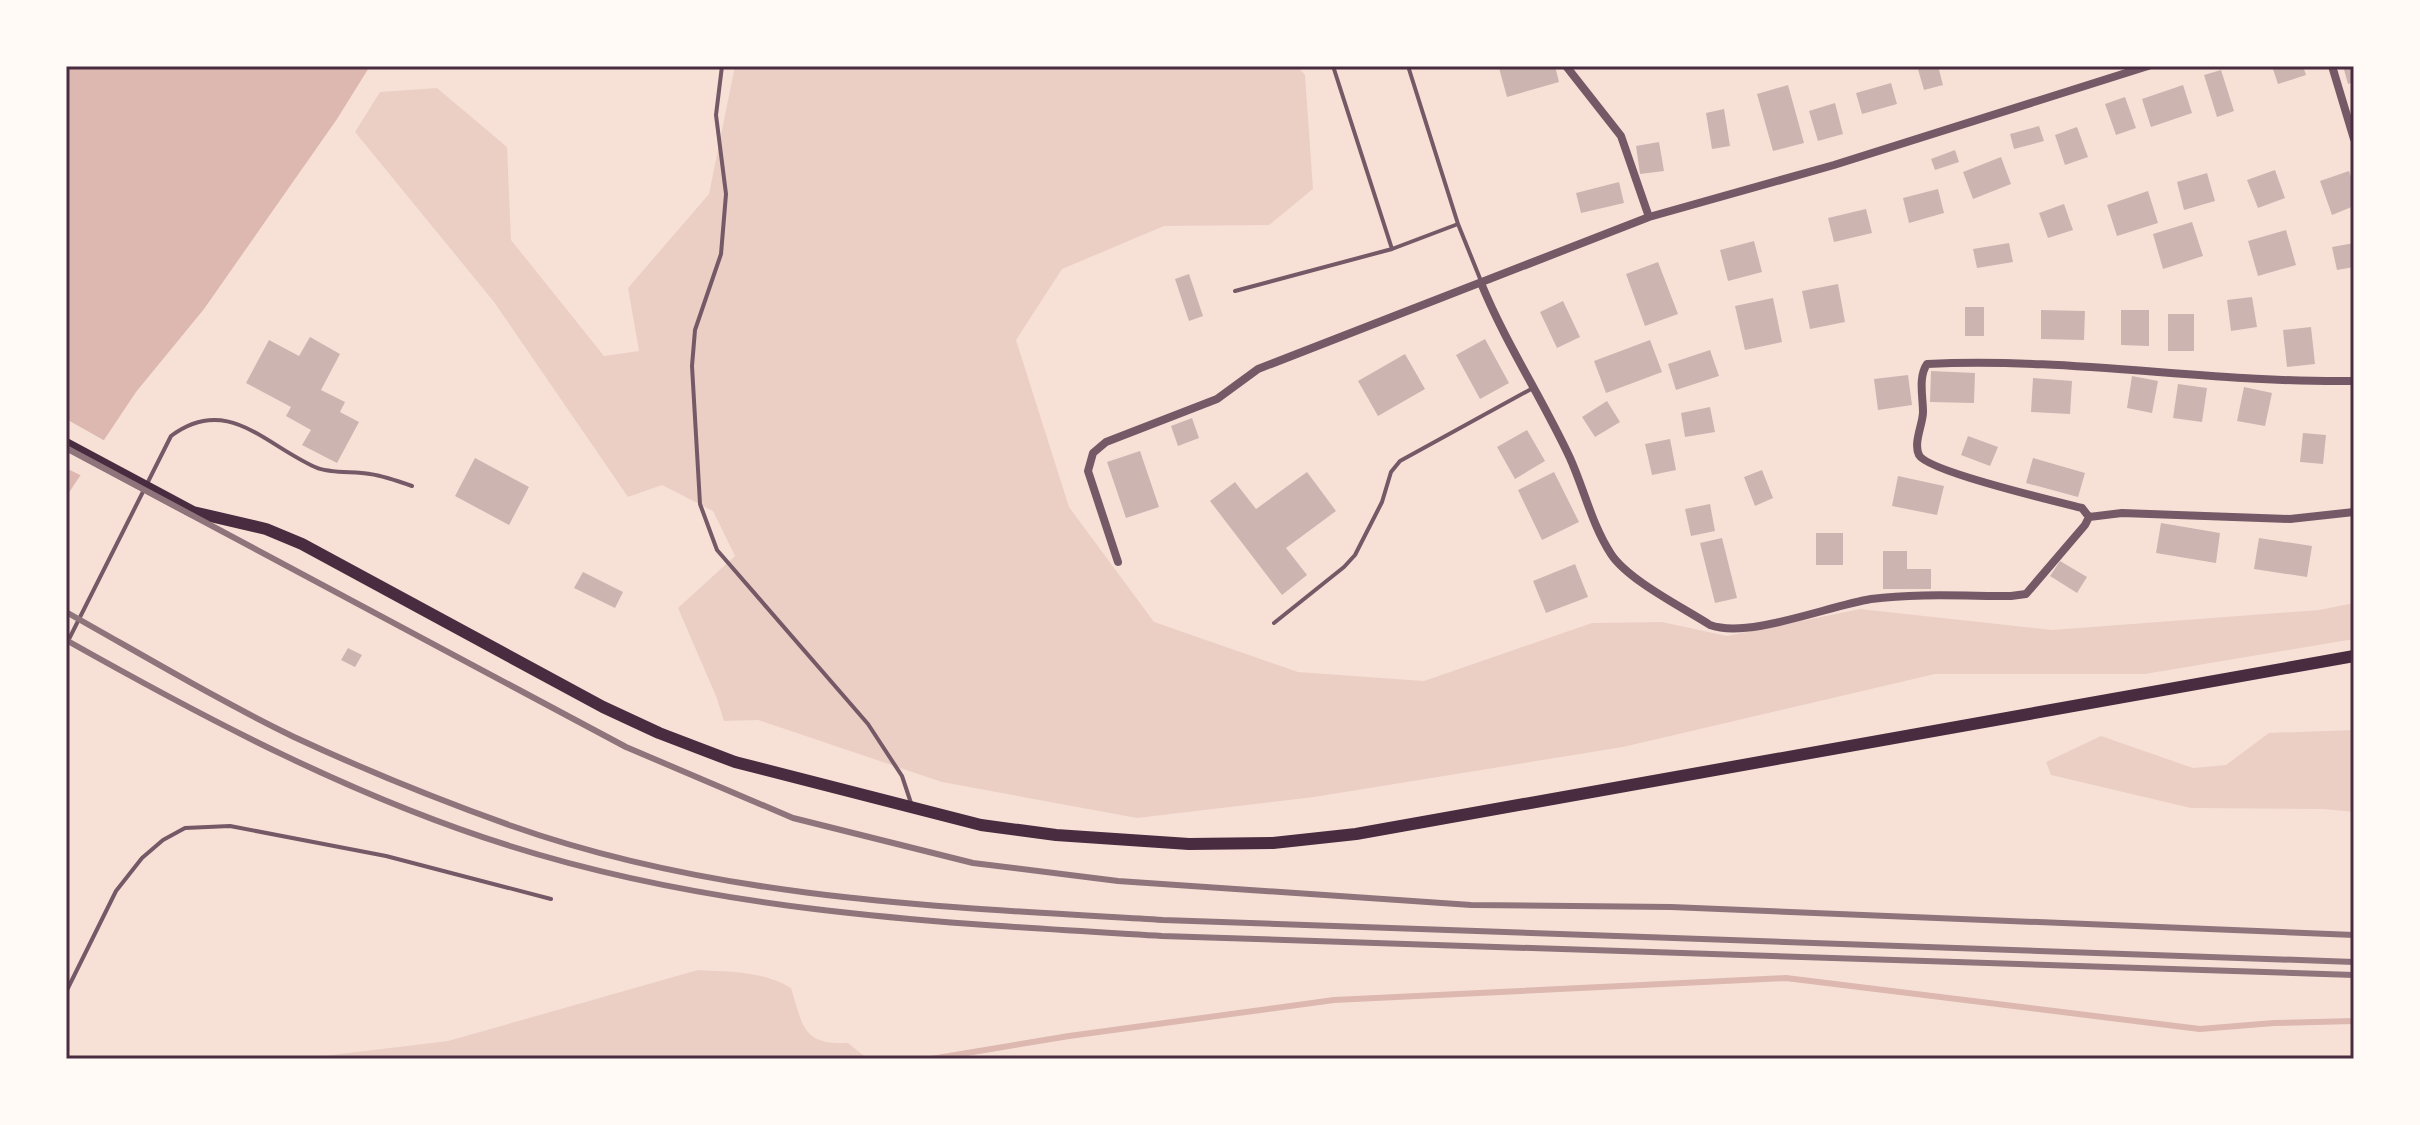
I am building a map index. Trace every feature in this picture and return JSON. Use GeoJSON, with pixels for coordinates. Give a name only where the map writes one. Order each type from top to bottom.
{"type":"FeatureCollection","features":[{"type":"Feature","properties":{"kind":"main road"},"geometry":{"type":"LineString","coordinates":[[66,444],[193,512],[285,535],[603,707],[659,733],[735,762],[981,825],[1120,842],[1273,843],[1356,834],[2354,656]]}},
{"type":"Feature","properties":{"kind":"street"},"geometry":{"type":"LineString","coordinates":[[1566,66],[1621,136],[1649,217]]}},
{"type":"Feature","properties":{"kind":"street"},"geometry":{"type":"LineString","coordinates":[[1118,562],[1088,471],[1093,453],[1106,442],[1217,399],[1258,369],[1649,217],[1834,165],[2148,66]]}},
{"type":"Feature","properties":{"kind":"street"},"geometry":{"type":"LineString","coordinates":[[2332,66],[2354,139]]}},
{"type":"Feature","properties":{"kind":"street"},"geometry":{"type":"LineString","coordinates":[[1481,283],[1498,324],[1535,387],[1569,457],[1611,555],[1635,577],[1710,625],[1723,630],[1873,599],[2026,594],[2089,517]]}},
{"type":"Feature","properties":{"kind":"street"},"geometry":{"type":"LineString","coordinates":[[2089,517],[2082,508],[1991,484],[1928,463],[1919,456],[1917,447],[1924,417],[1922,379],[1927,364],[2063,367],[2178,372],[2233,378],[2354,381]]}},
{"type":"Feature","properties":{"kind":"street"},"geometry":{"type":"LineString","coordinates":[[2089,517],[2122,513],[2290,519],[2354,512]]}},
{"type":"Feature","properties":{"kind":"lane"},"geometry":{"type":"LineString","coordinates":[[722,66],[716,115],[726,194],[721,254],[695,330],[692,366],[700,504],[717,550],[868,724],[902,776],[912,809]]}},
{"type":"Feature","properties":{"kind":"lane"},"geometry":{"type":"LineString","coordinates":[[1333,66],[1392,249]]}},
{"type":"Feature","properties":{"kind":"lane"},"geometry":{"type":"LineString","coordinates":[[1408,66],[1458,224],[1481,283]]}},
{"type":"Feature","properties":{"kind":"lane"},"geometry":{"type":"LineString","coordinates":[[1235,291],[1392,249],[1458,224]]}},
{"type":"Feature","properties":{"kind":"lane"},"geometry":{"type":"LineString","coordinates":[[1274,623],[1355,555],[1382,502],[1391,472],[1400,461],[1535,387]]}},
{"type":"Feature","properties":{"kind":"lane"},"geometry":{"type":"LineString","coordinates":[[66,645],[171,436],[187,424],[202,419],[223,419],[242,425],[318,469],[376,474],[412,486]]}},
{"type":"Feature","properties":{"kind":"lane"},"geometry":{"type":"LineString","coordinates":[[66,992],[116,891],[142,858],[163,840],[185,828],[230,826],[386,856],[551,899]]}},
{"type":"Feature","properties":{"kind":"shaded area"},"geometry":{"type":"Polygon","coordinates":[[[66,66],[370,66],[337,119],[204,309],[136,392],[66,497],[66,66]]]}},
{"type":"Feature","properties":{"kind":"shaded area"},"geometry":{"type":"Polygon","coordinates":[[[735,66],[1297,66],[1305,75],[1313,189],[1269,225],[1164,226],[1062,269],[1016,340],[1069,507],[1154,622],[1298,672],[1424,681],[1592,623],[1662,622],[1727,636],[1860,609],[2052,630],[2319,610],[2354,603],[2354,639],[2145,674],[1935,674],[1623,747],[1314,797],[1137,818],[942,782],[758,720],[724,721],[678,608],[735,556],[713,511],[662,485],[628,497],[494,302],[355,132],[380,92],[437,88],[507,147],[511,240],[604,356],[639,351],[628,288],[709,194],[735,66]]]}},
{"type":"Feature","properties":{"kind":"shaded area"},"geometry":{"type":"Polygon","coordinates":[[[2354,730],[2354,812],[2191,808],[2051,775],[2046,762],[2101,736],[2193,768],[2226,765],[2269,733],[2354,730]]]}},
{"type":"Feature","properties":{"kind":"shaded area"},"geometry":{"type":"Polygon","coordinates":[[[698,970],[758,975],[780,982],[791,988],[802,1023],[813,1036],[821,1041],[848,1043],[868,1059],[298,1059],[448,1041],[698,970]]]}},
{"type":"Feature","properties":{"kind":"pier"},"geometry":{"type":"Polygon","coordinates":[[[66,419],[107,442],[84,477],[66,468],[66,419]]]}},
{"type":"Feature","properties":{"kind":"building"},"geometry":{"type":"Polygon","coordinates":[[[1555,66],[1559,82],[1507,97],[1499,68],[1555,66]]]}},
{"type":"Feature","properties":{"kind":"building"},"geometry":{"type":"Polygon","coordinates":[[[1917,66],[1938,66],[1943,85],[1924,90],[1917,66]]]}},
{"type":"Feature","properties":{"kind":"building"},"geometry":{"type":"Polygon","coordinates":[[[2272,66],[2303,66],[2306,75],[2278,84],[2272,66]]]}},
{"type":"Feature","properties":{"kind":"building"},"geometry":{"type":"Polygon","coordinates":[[[2343,66],[2354,66],[2354,82],[2348,84],[2343,66]]]}},
{"type":"Feature","properties":{"kind":"building"},"geometry":{"type":"Polygon","coordinates":[[[2221,70],[2234,111],[2217,117],[2204,75],[2221,70]]]}},
{"type":"Feature","properties":{"kind":"building"},"geometry":{"type":"Polygon","coordinates":[[[1891,83],[1897,104],[1862,114],[1856,93],[1891,83]]]}},
{"type":"Feature","properties":{"kind":"building"},"geometry":{"type":"Polygon","coordinates":[[[1788,85],[1804,143],[1773,151],[1757,94],[1788,85]]]}},
{"type":"Feature","properties":{"kind":"building"},"geometry":{"type":"Polygon","coordinates":[[[2183,85],[2192,113],[2151,127],[2142,99],[2183,85]]]}},
{"type":"Feature","properties":{"kind":"building"},"geometry":{"type":"Polygon","coordinates":[[[2125,97],[2136,128],[2116,135],[2105,104],[2125,97]]]}},
{"type":"Feature","properties":{"kind":"building"},"geometry":{"type":"Polygon","coordinates":[[[1835,103],[1843,134],[1818,141],[1809,111],[1835,103]]]}},
{"type":"Feature","properties":{"kind":"building"},"geometry":{"type":"Polygon","coordinates":[[[1724,109],[1730,146],[1712,149],[1706,113],[1724,109]]]}},
{"type":"Feature","properties":{"kind":"building"},"geometry":{"type":"Polygon","coordinates":[[[2039,126],[2044,141],[2014,149],[2010,134],[2039,126]]]}},
{"type":"Feature","properties":{"kind":"building"},"geometry":{"type":"Polygon","coordinates":[[[2077,127],[2088,157],[2065,165],[2055,135],[2077,127]]]}},
{"type":"Feature","properties":{"kind":"building"},"geometry":{"type":"Polygon","coordinates":[[[1659,142],[1664,171],[1640,174],[1636,146],[1659,142]]]}},
{"type":"Feature","properties":{"kind":"building"},"geometry":{"type":"Polygon","coordinates":[[[1955,150],[1959,162],[1935,170],[1931,159],[1955,150]]]}},
{"type":"Feature","properties":{"kind":"building"},"geometry":{"type":"Polygon","coordinates":[[[2001,157],[2011,184],[1973,199],[1963,172],[2001,157]]]}},
{"type":"Feature","properties":{"kind":"building"},"geometry":{"type":"Polygon","coordinates":[[[2275,170],[2285,198],[2258,208],[2247,180],[2275,170]]]}},
{"type":"Feature","properties":{"kind":"building"},"geometry":{"type":"Polygon","coordinates":[[[2349,171],[2354,186],[2354,206],[2332,215],[2320,181],[2349,171]]]}},
{"type":"Feature","properties":{"kind":"building"},"geometry":{"type":"Polygon","coordinates":[[[2207,173],[2215,201],[2184,210],[2177,182],[2207,173]]]}},
{"type":"Feature","properties":{"kind":"building"},"geometry":{"type":"Polygon","coordinates":[[[1619,182],[1624,203],[1581,213],[1576,193],[1619,182]]]}},
{"type":"Feature","properties":{"kind":"building"},"geometry":{"type":"Polygon","coordinates":[[[1938,189],[1944,213],[1909,223],[1903,198],[1938,189]]]}},
{"type":"Feature","properties":{"kind":"building"},"geometry":{"type":"Polygon","coordinates":[[[2148,191],[2158,223],[2117,236],[2107,205],[2148,191]]]}},
{"type":"Feature","properties":{"kind":"building"},"geometry":{"type":"Polygon","coordinates":[[[2064,204],[2073,230],[2048,238],[2039,213],[2064,204]]]}},
{"type":"Feature","properties":{"kind":"building"},"geometry":{"type":"Polygon","coordinates":[[[1866,209],[1872,233],[1834,242],[1828,218],[1866,209]]]}},
{"type":"Feature","properties":{"kind":"building"},"geometry":{"type":"Polygon","coordinates":[[[2192,222],[2203,256],[2163,269],[2153,234],[2192,222]]]}},
{"type":"Feature","properties":{"kind":"building"},"geometry":{"type":"Polygon","coordinates":[[[2286,230],[2296,265],[2258,276],[2248,241],[2286,230]]]}},
{"type":"Feature","properties":{"kind":"building"},"geometry":{"type":"Polygon","coordinates":[[[1754,241],[1762,272],[1728,281],[1720,250],[1754,241]]]}},
{"type":"Feature","properties":{"kind":"building"},"geometry":{"type":"Polygon","coordinates":[[[2009,243],[2013,262],[1977,268],[1973,249],[2009,243]]]}},
{"type":"Feature","properties":{"kind":"building"},"geometry":{"type":"Polygon","coordinates":[[[2354,243],[2354,267],[2337,270],[2332,247],[2354,243]]]}},
{"type":"Feature","properties":{"kind":"building"},"geometry":{"type":"Polygon","coordinates":[[[1658,262],[1678,314],[1645,326],[1626,274],[1658,262]]]}},
{"type":"Feature","properties":{"kind":"building"},"geometry":{"type":"Polygon","coordinates":[[[1189,274],[1203,316],[1189,321],[1175,279],[1189,274]]]}},
{"type":"Feature","properties":{"kind":"building"},"geometry":{"type":"Polygon","coordinates":[[[1838,284],[1845,322],[1810,329],[1802,291],[1838,284]]]}},
{"type":"Feature","properties":{"kind":"building"},"geometry":{"type":"Polygon","coordinates":[[[2252,297],[2257,327],[2231,331],[2227,300],[2252,297]]]}},
{"type":"Feature","properties":{"kind":"building"},"geometry":{"type":"Polygon","coordinates":[[[1773,298],[1782,342],[1745,350],[1735,306],[1773,298]]]}},
{"type":"Feature","properties":{"kind":"building"},"geometry":{"type":"Polygon","coordinates":[[[1563,301],[1580,337],[1557,348],[1540,312],[1563,301]]]}},
{"type":"Feature","properties":{"kind":"building"},"geometry":{"type":"Polygon","coordinates":[[[1965,307],[1984,307],[1984,336],[1965,336],[1965,307]]]}},
{"type":"Feature","properties":{"kind":"building"},"geometry":{"type":"Polygon","coordinates":[[[2041,310],[2085,311],[2084,340],[2041,339],[2041,310]]]}},
{"type":"Feature","properties":{"kind":"building"},"geometry":{"type":"Polygon","coordinates":[[[2121,310],[2149,310],[2149,346],[2121,345],[2121,310]]]}},
{"type":"Feature","properties":{"kind":"building"},"geometry":{"type":"Polygon","coordinates":[[[2168,314],[2194,314],[2194,351],[2168,351],[2168,314]]]}},
{"type":"Feature","properties":{"kind":"building"},"geometry":{"type":"Polygon","coordinates":[[[2311,327],[2315,364],[2287,367],[2283,330],[2311,327]]]}},
{"type":"Feature","properties":{"kind":"building"},"geometry":{"type":"Polygon","coordinates":[[[310,337],[340,354],[321,390],[345,402],[340,412],[359,422],[337,463],[302,445],[311,430],[286,416],[291,407],[246,383],[269,340],[299,356],[310,337]]]}},
{"type":"Feature","properties":{"kind":"building"},"geometry":{"type":"Polygon","coordinates":[[[1485,339],[1509,383],[1480,399],[1456,355],[1485,339]]]}},
{"type":"Feature","properties":{"kind":"building"},"geometry":{"type":"Polygon","coordinates":[[[1650,340],[1662,372],[1606,393],[1594,361],[1650,340]]]}},
{"type":"Feature","properties":{"kind":"building"},"geometry":{"type":"Polygon","coordinates":[[[1710,350],[1719,376],[1676,390],[1668,364],[1710,350]]]}},
{"type":"Feature","properties":{"kind":"building"},"geometry":{"type":"Polygon","coordinates":[[[1405,354],[1425,389],[1378,416],[1358,381],[1405,354]]]}},
{"type":"Feature","properties":{"kind":"building"},"geometry":{"type":"Polygon","coordinates":[[[1931,371],[1975,373],[1974,403],[1930,402],[1931,371]]]}},
{"type":"Feature","properties":{"kind":"building"},"geometry":{"type":"Polygon","coordinates":[[[1908,375],[1912,405],[1878,410],[1874,379],[1908,375]]]}},
{"type":"Feature","properties":{"kind":"building"},"geometry":{"type":"Polygon","coordinates":[[[2132,376],[2158,381],[2152,413],[2127,408],[2132,376]]]}},
{"type":"Feature","properties":{"kind":"building"},"geometry":{"type":"Polygon","coordinates":[[[2033,378],[2072,381],[2070,414],[2031,412],[2033,378]]]}},
{"type":"Feature","properties":{"kind":"building"},"geometry":{"type":"Polygon","coordinates":[[[2178,384],[2207,388],[2202,422],[2173,418],[2178,384]]]}},
{"type":"Feature","properties":{"kind":"building"},"geometry":{"type":"Polygon","coordinates":[[[2244,387],[2272,393],[2265,426],[2237,421],[2244,387]]]}},
{"type":"Feature","properties":{"kind":"building"},"geometry":{"type":"Polygon","coordinates":[[[1607,401],[1620,422],[1595,437],[1582,417],[1607,401]]]}},
{"type":"Feature","properties":{"kind":"building"},"geometry":{"type":"Polygon","coordinates":[[[1710,407],[1715,432],[1685,437],[1681,413],[1710,407]]]}},
{"type":"Feature","properties":{"kind":"building"},"geometry":{"type":"Polygon","coordinates":[[[1192,418],[1199,438],[1178,446],[1171,426],[1192,418]]]}},
{"type":"Feature","properties":{"kind":"building"},"geometry":{"type":"Polygon","coordinates":[[[1527,430],[1545,461],[1515,479],[1497,447],[1527,430]]]}},
{"type":"Feature","properties":{"kind":"building"},"geometry":{"type":"Polygon","coordinates":[[[2303,433],[2326,435],[2323,464],[2300,462],[2303,433]]]}},
{"type":"Feature","properties":{"kind":"building"},"geometry":{"type":"Polygon","coordinates":[[[1968,436],[1998,447],[1990,466],[1961,455],[1968,436]]]}},
{"type":"Feature","properties":{"kind":"building"},"geometry":{"type":"Polygon","coordinates":[[[1670,439],[1676,470],[1652,475],[1645,444],[1670,439]]]}},
{"type":"Feature","properties":{"kind":"building"},"geometry":{"type":"Polygon","coordinates":[[[1140,451],[1159,507],[1126,518],[1107,462],[1140,451]]]}},
{"type":"Feature","properties":{"kind":"building"},"geometry":{"type":"Polygon","coordinates":[[[475,458],[529,487],[509,525],[455,496],[475,458]]]}},
{"type":"Feature","properties":{"kind":"building"},"geometry":{"type":"Polygon","coordinates":[[[2033,458],[2085,473],[2078,497],[2026,483],[2033,458]]]}},
{"type":"Feature","properties":{"kind":"building"},"geometry":{"type":"Polygon","coordinates":[[[1762,470],[1773,498],[1755,506],[1744,477],[1762,470]]]}},
{"type":"Feature","properties":{"kind":"building"},"geometry":{"type":"Polygon","coordinates":[[[1307,472],[1336,511],[1286,548],[1307,575],[1282,595],[1210,501],[1235,482],[1256,509],[1307,472]]]}},
{"type":"Feature","properties":{"kind":"building"},"geometry":{"type":"Polygon","coordinates":[[[1554,472],[1579,522],[1542,540],[1518,490],[1554,472]]]}},
{"type":"Feature","properties":{"kind":"building"},"geometry":{"type":"Polygon","coordinates":[[[1898,476],[1944,486],[1937,515],[1892,506],[1898,476]]]}},
{"type":"Feature","properties":{"kind":"building"},"geometry":{"type":"Polygon","coordinates":[[[1710,504],[1715,531],[1691,536],[1685,509],[1710,504]]]}},
{"type":"Feature","properties":{"kind":"building"},"geometry":{"type":"Polygon","coordinates":[[[2161,523],[2220,533],[2216,563],[2156,553],[2161,523]]]}},
{"type":"Feature","properties":{"kind":"building"},"geometry":{"type":"Polygon","coordinates":[[[1816,533],[1843,533],[1843,565],[1816,565],[1816,533]]]}},
{"type":"Feature","properties":{"kind":"building"},"geometry":{"type":"Polygon","coordinates":[[[1722,538],[1737,598],[1715,603],[1700,543],[1722,538]]]}},
{"type":"Feature","properties":{"kind":"building"},"geometry":{"type":"Polygon","coordinates":[[[2259,538],[2312,546],[2307,577],[2254,569],[2259,538]]]}},
{"type":"Feature","properties":{"kind":"building"},"geometry":{"type":"Polygon","coordinates":[[[1883,551],[1907,551],[1907,569],[1931,569],[1931,589],[1883,589],[1883,551]]]}},
{"type":"Feature","properties":{"kind":"building"},"geometry":{"type":"Polygon","coordinates":[[[2060,561],[2087,577],[2077,593],[2050,576],[2060,561]]]}},
{"type":"Feature","properties":{"kind":"building"},"geometry":{"type":"Polygon","coordinates":[[[1575,564],[1588,597],[1546,613],[1533,581],[1575,564]]]}},
{"type":"Feature","properties":{"kind":"building"},"geometry":{"type":"Polygon","coordinates":[[[583,572],[623,592],[615,608],[574,588],[583,572]]]}},
{"type":"Feature","properties":{"kind":"building"},"geometry":{"type":"Polygon","coordinates":[[[348,648],[362,655],[355,667],[341,660],[348,648]]]}},
{"type":"Feature","properties":{"kind":"waterway"},"geometry":{"type":"LineString","coordinates":[[931,1059],[1069,1036],[1334,1000],[1786,978],[2200,1029],[2354,1021]]}},
{"type":"Feature","properties":{"kind":"railway"},"geometry":{"type":"LineString","coordinates":[[66,448],[626,747],[793,818],[973,863],[1118,881],[1471,905],[1671,907],[2354,935]]}},
{"type":"Feature","properties":{"kind":"railway"},"geometry":{"type":"LineString","coordinates":[[66,612],[294,737],[430,795],[591,851],[752,885],[916,904],[1163,920],[2354,962]]}},
{"type":"Feature","properties":{"kind":"railway"},"geometry":{"type":"LineString","coordinates":[[66,640],[283,755],[452,826],[590,869],[752,900],[915,919],[1162,936],[2354,975]]}}]}
